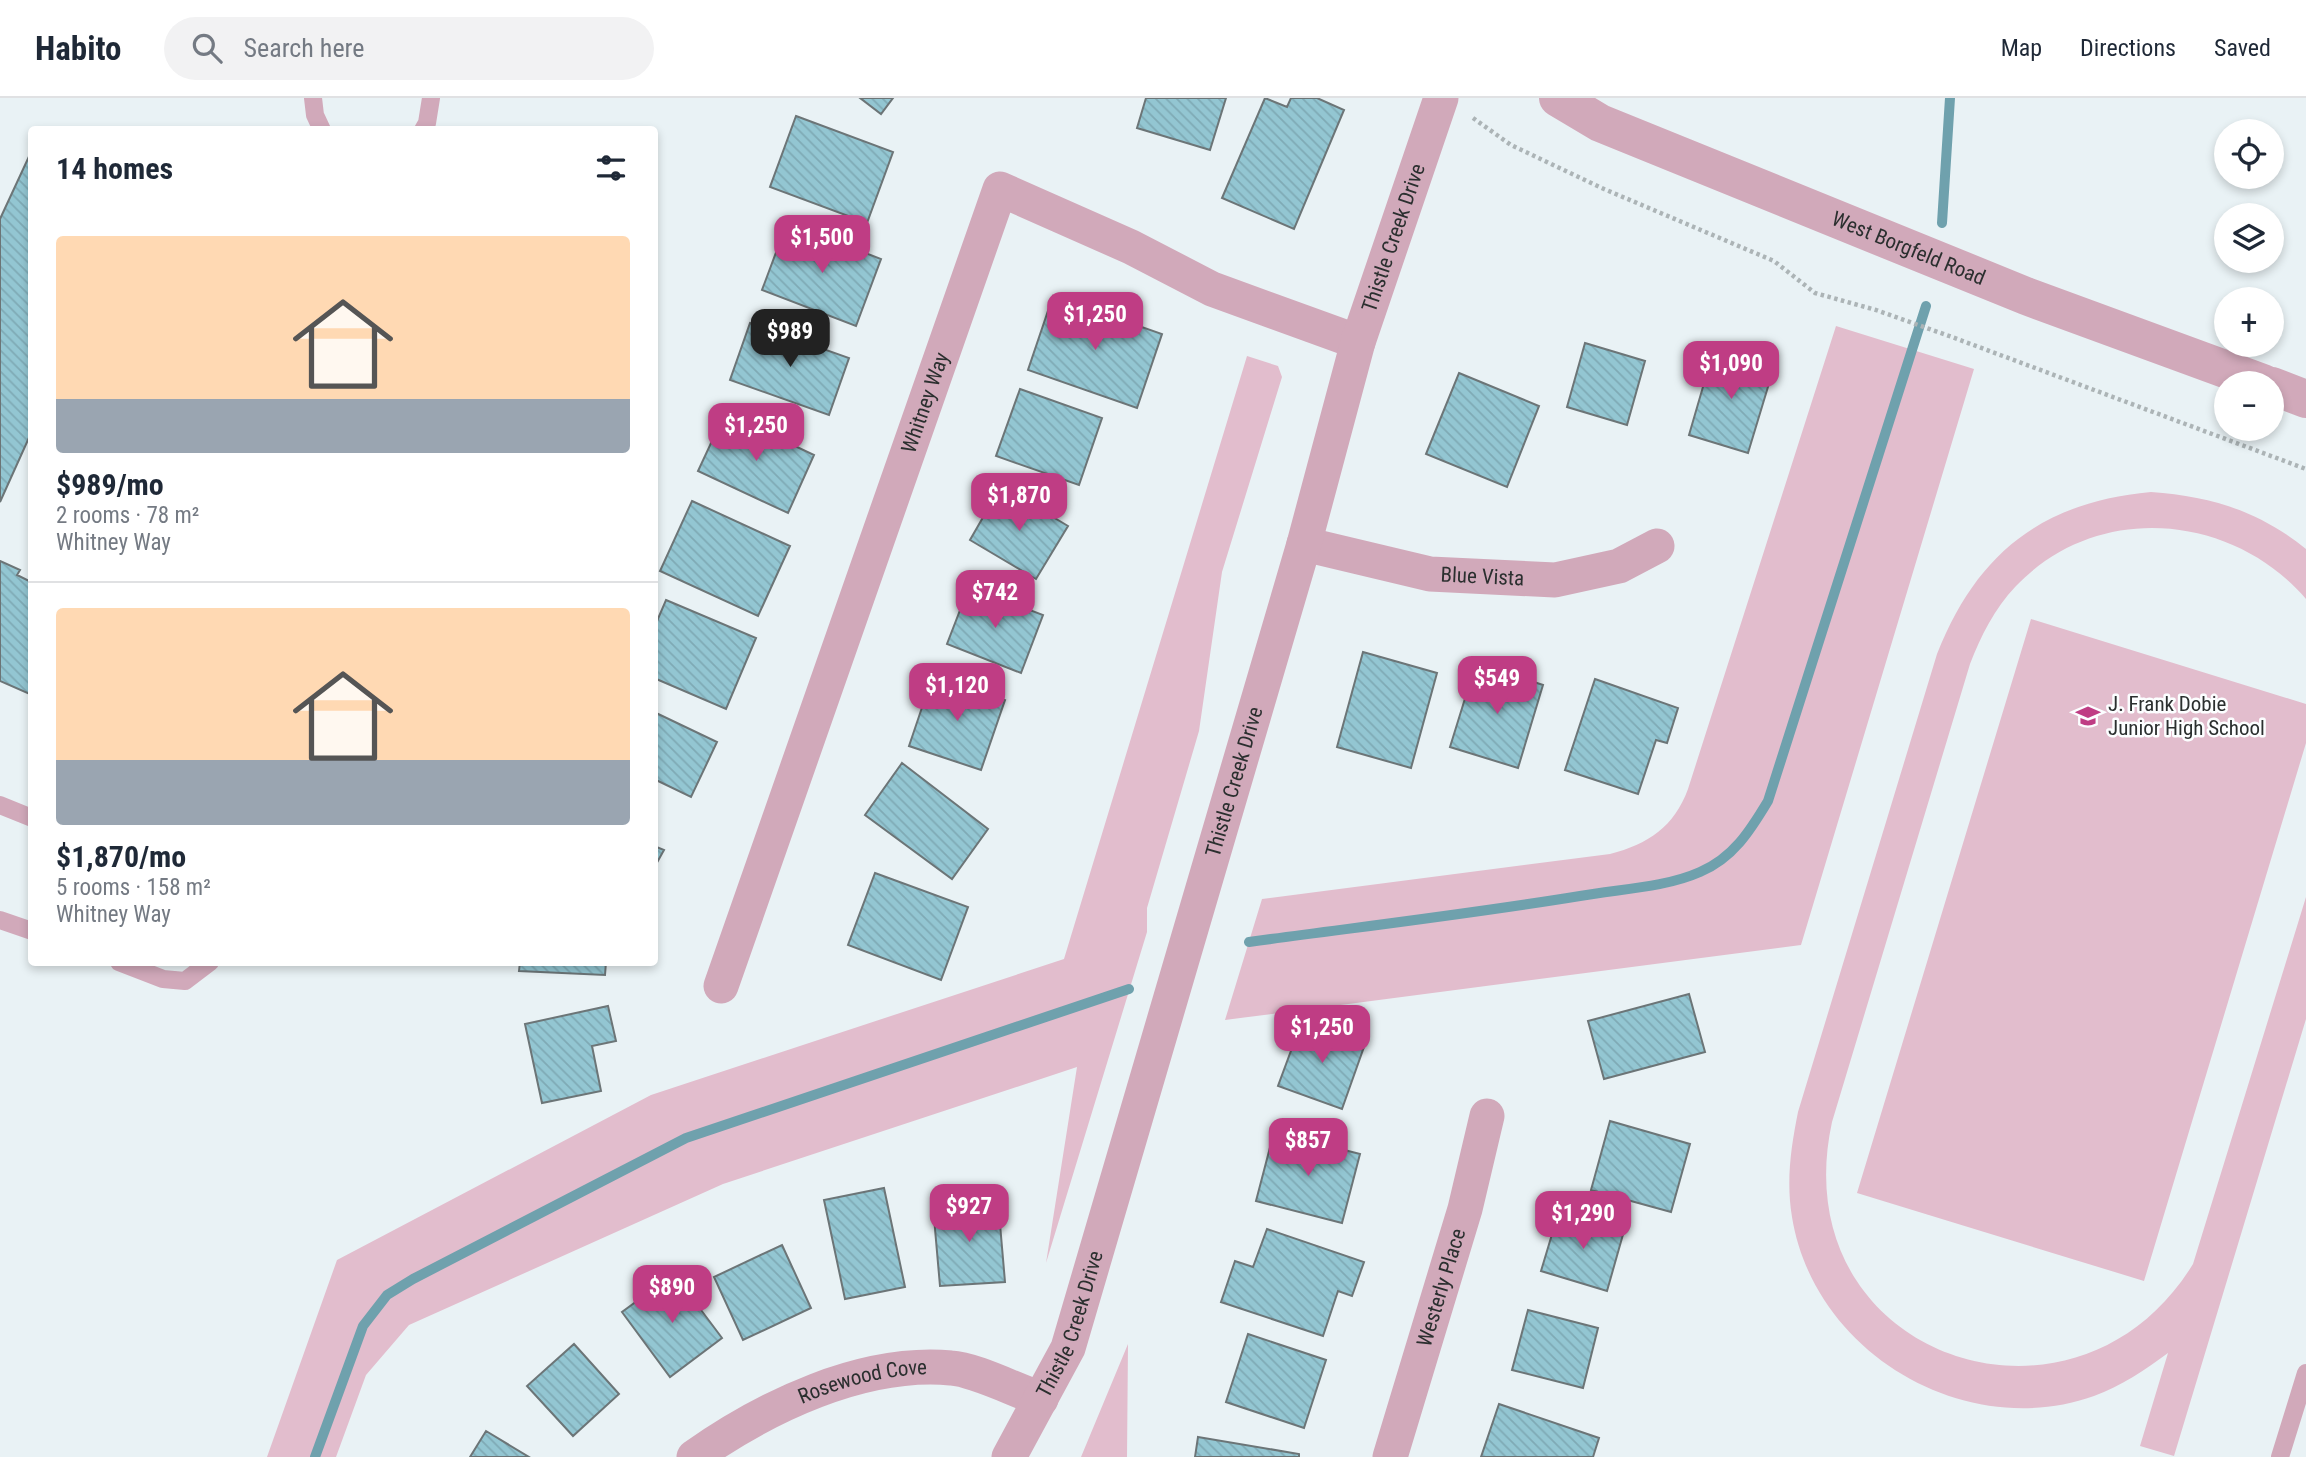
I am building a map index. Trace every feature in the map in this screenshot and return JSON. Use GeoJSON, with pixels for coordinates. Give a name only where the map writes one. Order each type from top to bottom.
{"type":"FeatureCollection","features":[{"type":"Feature","properties":{"kind":"street","name":"West Borgfeld Road"},"geometry":{"type":"LineString","coordinates":[[1558,98],[1600,123],[2013,290],[2231,371]]}},
{"type":"Feature","properties":{"kind":"street","name":"Thistle Creek Drive"},"geometry":{"type":"LineString","coordinates":[[1009,1457],[1068,1348],[1304,544],[1358,342],[1453,106]]}},
{"type":"Feature","properties":{"kind":"street","name":"Whitney Way"},"geometry":{"type":"LineString","coordinates":[[721,986],[1000,189],[1131,247],[1212,289],[1358,342]]}},
{"type":"Feature","properties":{"kind":"street"},"geometry":{"type":"LineString","coordinates":[[2284,391],[2306,399]]}},
{"type":"Feature","properties":{"kind":"street","name":"Blue Vista"},"geometry":{"type":"LineString","coordinates":[[1304,544],[1430,574],[1555,580],[1619,566],[1657,546]]}},
{"type":"Feature","properties":{"kind":"street","name":"Westerly Place"},"geometry":{"type":"LineString","coordinates":[[1390,1457],[1465,1209],[1487,1116]]}},
{"type":"Feature","properties":{"kind":"street","name":"Rosewood Cove"},"geometry":{"type":"LineString","coordinates":[[694,1457],[766,1415],[836,1382],[898,1367],[954,1368],[1041,1399]]}},
{"type":"Feature","properties":{"kind":"lane"},"geometry":{"type":"LineString","coordinates":[[313,98],[315,115],[320,126]]}},
{"type":"Feature","properties":{"kind":"lane"},"geometry":{"type":"LineString","coordinates":[[425,126],[431,98]]}},
{"type":"Feature","properties":{"kind":"lane"},"geometry":{"type":"LineString","coordinates":[[0,806],[28,816]]}},
{"type":"Feature","properties":{"kind":"lane"},"geometry":{"type":"LineString","coordinates":[[0,920],[28,930]]}},
{"type":"Feature","properties":{"kind":"lane"},"geometry":{"type":"LineString","coordinates":[[129,966],[163,979],[185,981],[205,966]]}},
{"type":"Feature","properties":{"kind":"lane"},"geometry":{"type":"LineString","coordinates":[[2280,1457],[2306,1373]]}},
{"type":"Feature","properties":{"kind":"path"},"geometry":{"type":"LineString","coordinates":[[1453,106],[1511,145],[1604,190],[1774,261],[1815,293],[1876,310],[1952,337],[2306,470]]}},
{"type":"Feature","properties":{"kind":"shaded area"},"geometry":{"type":"Polygon","coordinates":[[[1836,326],[1974,369],[1801,945],[1225,1020],[1262,899],[1610,854],[1648,839],[1667,824],[1688,789],[1836,326]]]}},
{"type":"Feature","properties":{"kind":"shaded area"},"geometry":{"type":"Polygon","coordinates":[[[1247,356],[1278,366],[1282,377],[1222,572],[1199,731],[1147,908],[1147,932],[1046,1263],[1077,1067],[723,1184],[409,1325],[366,1375],[336,1457],[267,1457],[337,1260],[651,1095],[1064,959],[1247,356]]]}},
{"type":"Feature","properties":{"kind":"shaded area"},"geometry":{"type":"Polygon","coordinates":[[[2151,492],[2194,497],[2233,508],[2252,515],[2288,536],[2306,549],[2306,599],[2276,570],[2241,549],[2203,535],[2164,528],[2124,530],[2085,540],[2049,559],[2008,595],[1989,623],[1970,664],[1832,1122],[1828,1203],[1850,1270],[1893,1321],[1949,1354],[2013,1366],[2080,1356],[2142,1323],[2193,1264],[2306,897],[2306,1019],[2174,1456],[2140,1446],[2168,1353],[2104,1392],[2045,1407],[1995,1407],[1948,1395],[1903,1375],[1863,1346],[1830,1309],[1806,1266],[1792,1217],[1789,1190],[1791,1151],[1798,1112],[1937,654],[1953,618],[1972,587],[1994,561],[2018,539],[2046,521],[2077,507],[2151,492]]]}},
{"type":"Feature","properties":{"kind":"shaded area"},"geometry":{"type":"Polygon","coordinates":[[[2031,619],[2306,704],[2306,743],[2144,1281],[1857,1193],[2031,619]]]}},
{"type":"Feature","properties":{"kind":"shaded area"},"geometry":{"type":"Polygon","coordinates":[[[1128,1344],[1127,1457],[1081,1457],[1128,1344]]]}},
{"type":"Feature","properties":{"kind":"building"},"geometry":{"type":"Polygon","coordinates":[[[860,98],[893,98],[881,114],[860,98]]]}},
{"type":"Feature","properties":{"kind":"building"},"geometry":{"type":"Polygon","coordinates":[[[1146,98],[1226,98],[1210,150],[1137,128],[1146,98]]]}},
{"type":"Feature","properties":{"kind":"building"},"geometry":{"type":"Polygon","coordinates":[[[1265,98],[1287,107],[1291,98],[1317,98],[1344,110],[1294,229],[1222,198],[1265,98]]]}},
{"type":"Feature","properties":{"kind":"building"},"geometry":{"type":"Polygon","coordinates":[[[796,116],[893,152],[867,223],[770,187],[796,116]]]}},
{"type":"Feature","properties":{"kind":"building"},"geometry":{"type":"Polygon","coordinates":[[[28,159],[28,440],[0,502],[0,219],[28,159]]]}},
{"type":"Feature","properties":{"kind":"building"},"geometry":{"type":"Polygon","coordinates":[[[787,223],[881,259],[856,326],[762,290],[787,223]]]}},
{"type":"Feature","properties":{"kind":"building"},"geometry":{"type":"Polygon","coordinates":[[[1053,296],[1162,334],[1137,408],[1028,370],[1053,296]]]}},
{"type":"Feature","properties":{"kind":"building"},"geometry":{"type":"Polygon","coordinates":[[[750,323],[849,358],[829,415],[730,380],[750,323]]]}},
{"type":"Feature","properties":{"kind":"building"},"geometry":{"type":"Polygon","coordinates":[[[1585,343],[1645,361],[1627,425],[1567,407],[1585,343]]]}},
{"type":"Feature","properties":{"kind":"building"},"geometry":{"type":"Polygon","coordinates":[[[1714,349],[1774,367],[1748,453],[1689,435],[1714,349]]]}},
{"type":"Feature","properties":{"kind":"building"},"geometry":{"type":"Polygon","coordinates":[[[1459,373],[1539,406],[1507,487],[1426,454],[1459,373]]]}},
{"type":"Feature","properties":{"kind":"building"},"geometry":{"type":"Polygon","coordinates":[[[1020,389],[1102,418],[1079,485],[996,456],[1020,389]]]}},
{"type":"Feature","properties":{"kind":"building"},"geometry":{"type":"Polygon","coordinates":[[[725,413],[814,455],[788,513],[698,471],[725,413]]]}},
{"type":"Feature","properties":{"kind":"building"},"geometry":{"type":"Polygon","coordinates":[[[1001,486],[1068,526],[1036,579],[970,540],[1001,486]]]}},
{"type":"Feature","properties":{"kind":"building"},"geometry":{"type":"Polygon","coordinates":[[[692,501],[790,546],[758,616],[660,571],[692,501]]]}},
{"type":"Feature","properties":{"kind":"building"},"geometry":{"type":"Polygon","coordinates":[[[0,561],[20,570],[17,575],[28,580],[28,693],[0,681],[0,561]]]}},
{"type":"Feature","properties":{"kind":"building"},"geometry":{"type":"Polygon","coordinates":[[[969,587],[1043,615],[1021,673],[947,644],[969,587]]]}},
{"type":"Feature","properties":{"kind":"building"},"geometry":{"type":"Polygon","coordinates":[[[666,600],[756,638],[726,709],[658,680],[658,619],[666,600]]]}},
{"type":"Feature","properties":{"kind":"building"},"geometry":{"type":"Polygon","coordinates":[[[1363,652],[1437,673],[1411,768],[1337,747],[1363,652]]]}},
{"type":"Feature","properties":{"kind":"building"},"geometry":{"type":"Polygon","coordinates":[[[1476,663],[1543,685],[1518,768],[1450,747],[1476,663]]]}},
{"type":"Feature","properties":{"kind":"building"},"geometry":{"type":"Polygon","coordinates":[[[933,675],[1005,700],[981,770],[909,746],[933,675]]]}},
{"type":"Feature","properties":{"kind":"building"},"geometry":{"type":"Polygon","coordinates":[[[1595,679],[1678,708],[1667,743],[1656,740],[1638,794],[1565,770],[1595,679]]]}},
{"type":"Feature","properties":{"kind":"building"},"geometry":{"type":"Polygon","coordinates":[[[658,714],[717,742],[691,797],[658,781],[658,714]]]}},
{"type":"Feature","properties":{"kind":"building"},"geometry":{"type":"Polygon","coordinates":[[[902,763],[988,829],[952,879],[865,815],[902,763]]]}},
{"type":"Feature","properties":{"kind":"building"},"geometry":{"type":"Polygon","coordinates":[[[658,848],[664,850],[658,861],[658,848]]]}},
{"type":"Feature","properties":{"kind":"building"},"geometry":{"type":"Polygon","coordinates":[[[875,873],[968,907],[941,980],[848,945],[875,873]]]}},
{"type":"Feature","properties":{"kind":"building"},"geometry":{"type":"Polygon","coordinates":[[[520,966],[606,966],[605,975],[519,971],[520,966]]]}},
{"type":"Feature","properties":{"kind":"building"},"geometry":{"type":"Polygon","coordinates":[[[1689,994],[1705,1052],[1604,1079],[1588,1021],[1689,994]]]}},
{"type":"Feature","properties":{"kind":"building"},"geometry":{"type":"Polygon","coordinates":[[[608,1006],[616,1041],[592,1046],[601,1091],[542,1103],[525,1024],[608,1006]]]}},
{"type":"Feature","properties":{"kind":"building"},"geometry":{"type":"Polygon","coordinates":[[[1302,1021],[1365,1044],[1342,1109],[1278,1086],[1302,1021]]]}},
{"type":"Feature","properties":{"kind":"building"},"geometry":{"type":"Polygon","coordinates":[[[1610,1121],[1690,1144],[1671,1212],[1591,1190],[1610,1121]]]}},
{"type":"Feature","properties":{"kind":"building"},"geometry":{"type":"Polygon","coordinates":[[[1274,1132],[1360,1154],[1342,1223],[1256,1201],[1274,1132]]]}},
{"type":"Feature","properties":{"kind":"building"},"geometry":{"type":"Polygon","coordinates":[[[884,1188],[905,1287],[845,1299],[824,1200],[884,1188]]]}},
{"type":"Feature","properties":{"kind":"building"},"geometry":{"type":"Polygon","coordinates":[[[998,1201],[1005,1282],[940,1286],[933,1206],[998,1201]]]}},
{"type":"Feature","properties":{"kind":"building"},"geometry":{"type":"Polygon","coordinates":[[[1559,1211],[1624,1231],[1607,1291],[1541,1271],[1559,1211]]]}},
{"type":"Feature","properties":{"kind":"building"},"geometry":{"type":"Polygon","coordinates":[[[1267,1229],[1364,1262],[1352,1296],[1338,1291],[1323,1336],[1221,1302],[1235,1261],[1253,1267],[1267,1229]]]}},
{"type":"Feature","properties":{"kind":"building"},"geometry":{"type":"Polygon","coordinates":[[[782,1245],[811,1308],[743,1340],[714,1277],[782,1245]]]}},
{"type":"Feature","properties":{"kind":"building"},"geometry":{"type":"Polygon","coordinates":[[[674,1274],[722,1338],[670,1377],[622,1312],[674,1274]]]}},
{"type":"Feature","properties":{"kind":"building"},"geometry":{"type":"Polygon","coordinates":[[[1528,1310],[1598,1328],[1583,1388],[1512,1370],[1528,1310]]]}},
{"type":"Feature","properties":{"kind":"building"},"geometry":{"type":"Polygon","coordinates":[[[1248,1334],[1326,1360],[1304,1428],[1226,1402],[1248,1334]]]}},
{"type":"Feature","properties":{"kind":"building"},"geometry":{"type":"Polygon","coordinates":[[[574,1344],[619,1394],[573,1436],[527,1386],[574,1344]]]}},
{"type":"Feature","properties":{"kind":"building"},"geometry":{"type":"Polygon","coordinates":[[[1499,1404],[1599,1438],[1593,1457],[1481,1457],[1499,1404]]]}},
{"type":"Feature","properties":{"kind":"building"},"geometry":{"type":"Polygon","coordinates":[[[486,1431],[529,1457],[470,1457],[486,1431]]]}},
{"type":"Feature","properties":{"kind":"building"},"geometry":{"type":"Polygon","coordinates":[[[1198,1437],[1299,1454],[1299,1457],[1195,1457],[1198,1437]]]}},
{"type":"Feature","properties":{"kind":"waterway"},"geometry":{"type":"LineString","coordinates":[[1942,223],[1950,98]]}},
{"type":"Feature","properties":{"kind":"waterway"},"geometry":{"type":"LineString","coordinates":[[1249,942],[1656,885],[1700,872],[1731,851],[1747,833],[1768,801],[1926,306]]}},
{"type":"Feature","properties":{"kind":"waterway"},"geometry":{"type":"LineString","coordinates":[[315,1457],[363,1326],[387,1295],[413,1279],[686,1138],[1129,989]]}},
{"type":"Feature","properties":{"kind":"place","name":"J. Frank Dobie Junior High School"},"geometry":{"type":"Point","coordinates":[2088,716]}}]}
